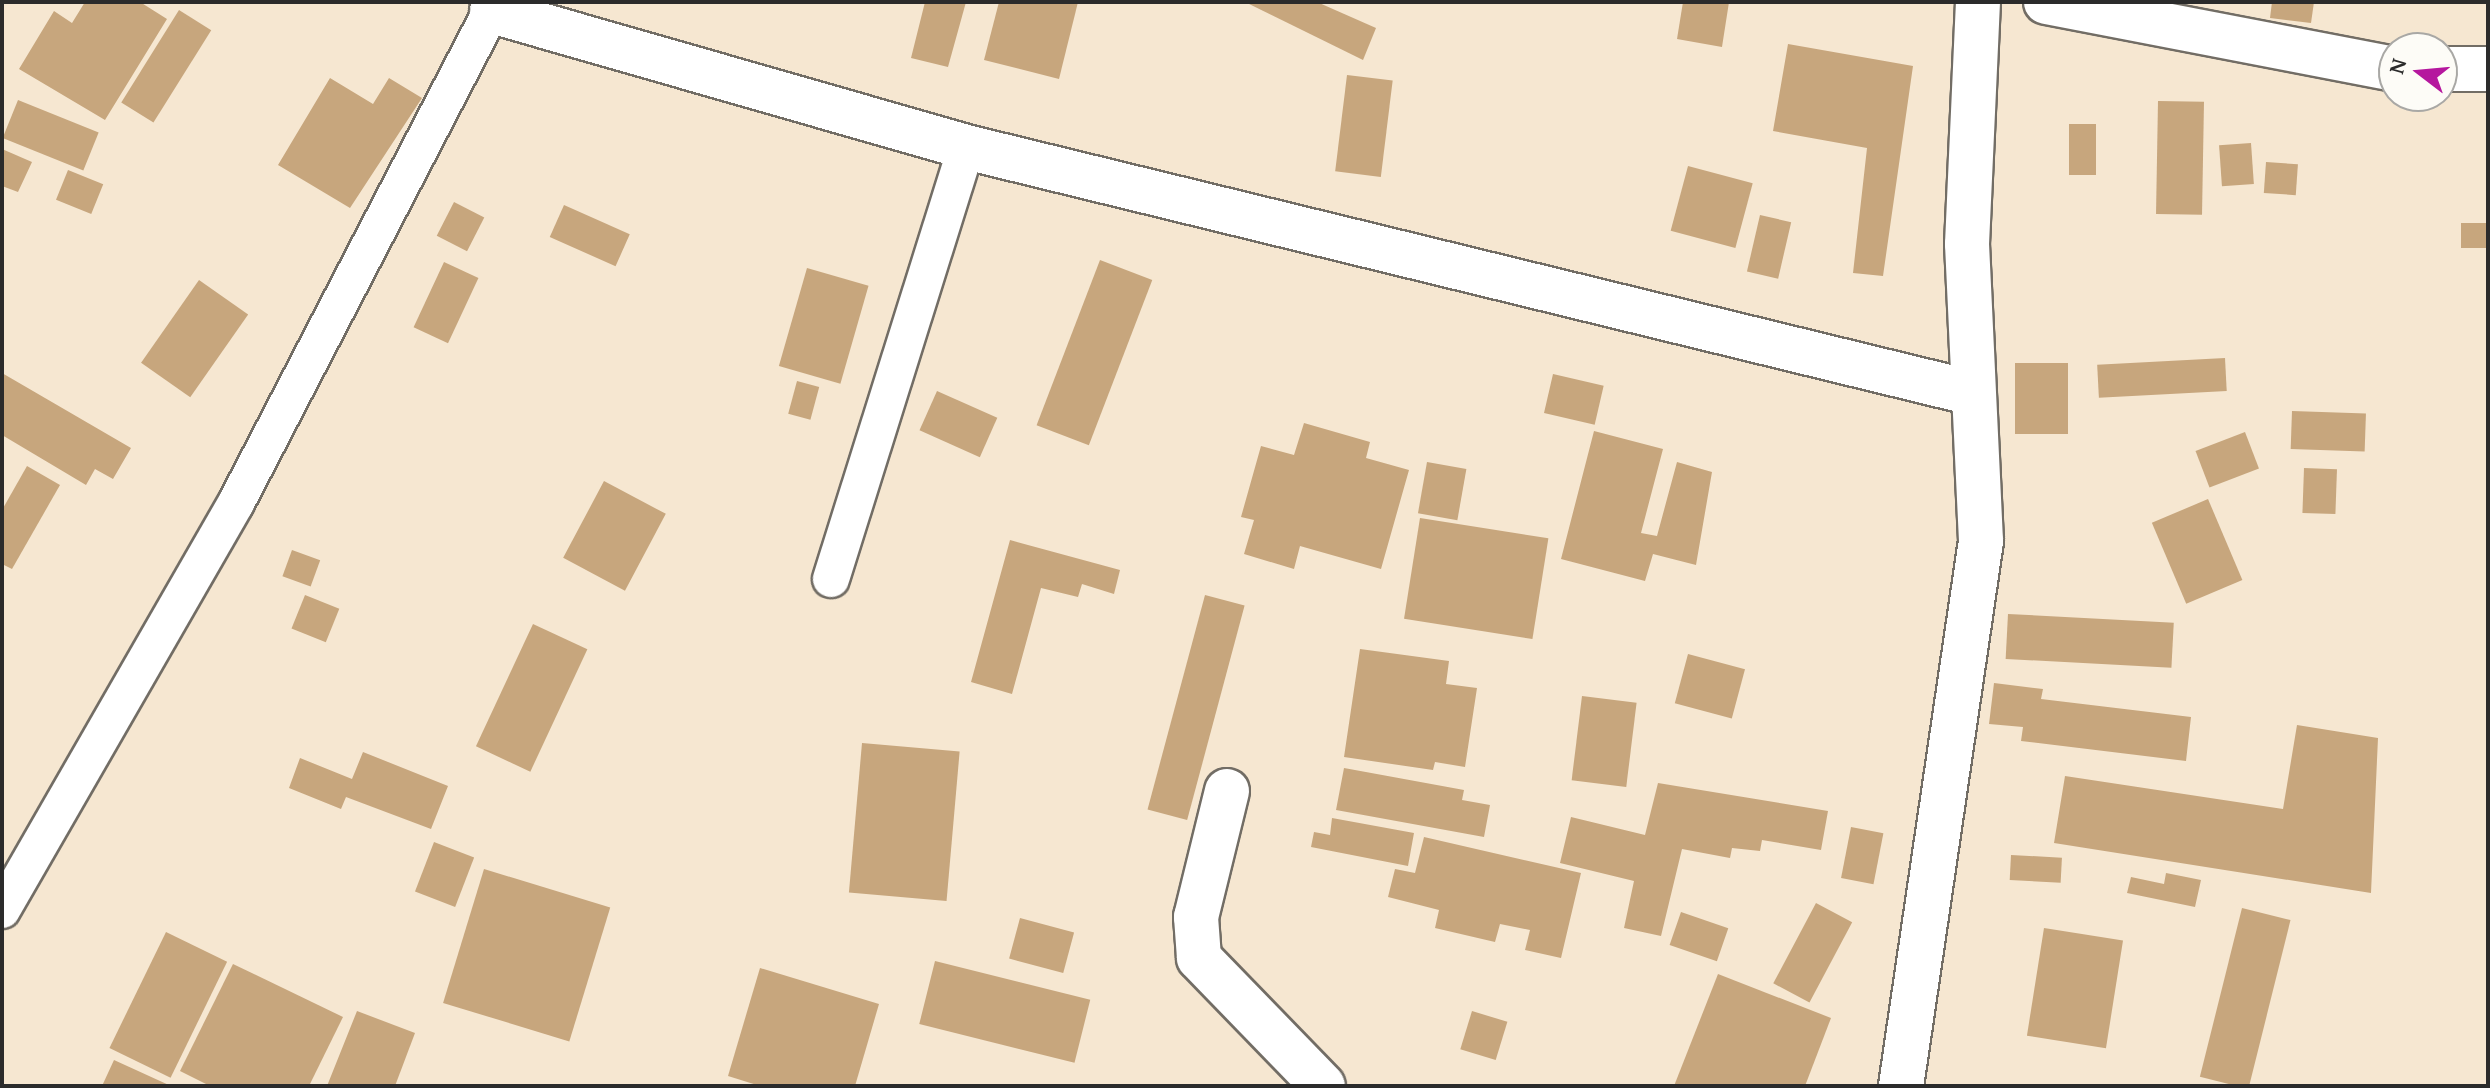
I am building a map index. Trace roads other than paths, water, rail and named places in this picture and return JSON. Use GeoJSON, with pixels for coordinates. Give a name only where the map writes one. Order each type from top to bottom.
{"type":"FeatureCollection","features":[{"type":"Feature","properties":{"kind":"street"},"geometry":{"type":"LineString","coordinates":[[1901,1086],[1981,541],[1969,392],[1978,2]]}},
{"type":"Feature","properties":{"kind":"street"},"geometry":{"type":"LineString","coordinates":[[2046,2],[2378,66]]}},
{"type":"Feature","properties":{"kind":"street"},"geometry":{"type":"LineString","coordinates":[[494,6],[966,147],[1969,392]]}},
{"type":"Feature","properties":{"kind":"street"},"geometry":{"type":"LineString","coordinates":[[2458,69],[2488,69]]}},
{"type":"Feature","properties":{"kind":"street"},"geometry":{"type":"LineString","coordinates":[[1227,791],[1196,917],[1199,958],[1323,1086]]}},
{"type":"Feature","properties":{"kind":"lane"},"geometry":{"type":"LineString","coordinates":[[2,910],[236,503],[494,6]]}},
{"type":"Feature","properties":{"kind":"lane"},"geometry":{"type":"LineString","coordinates":[[831,579],[966,147]]}}]}
